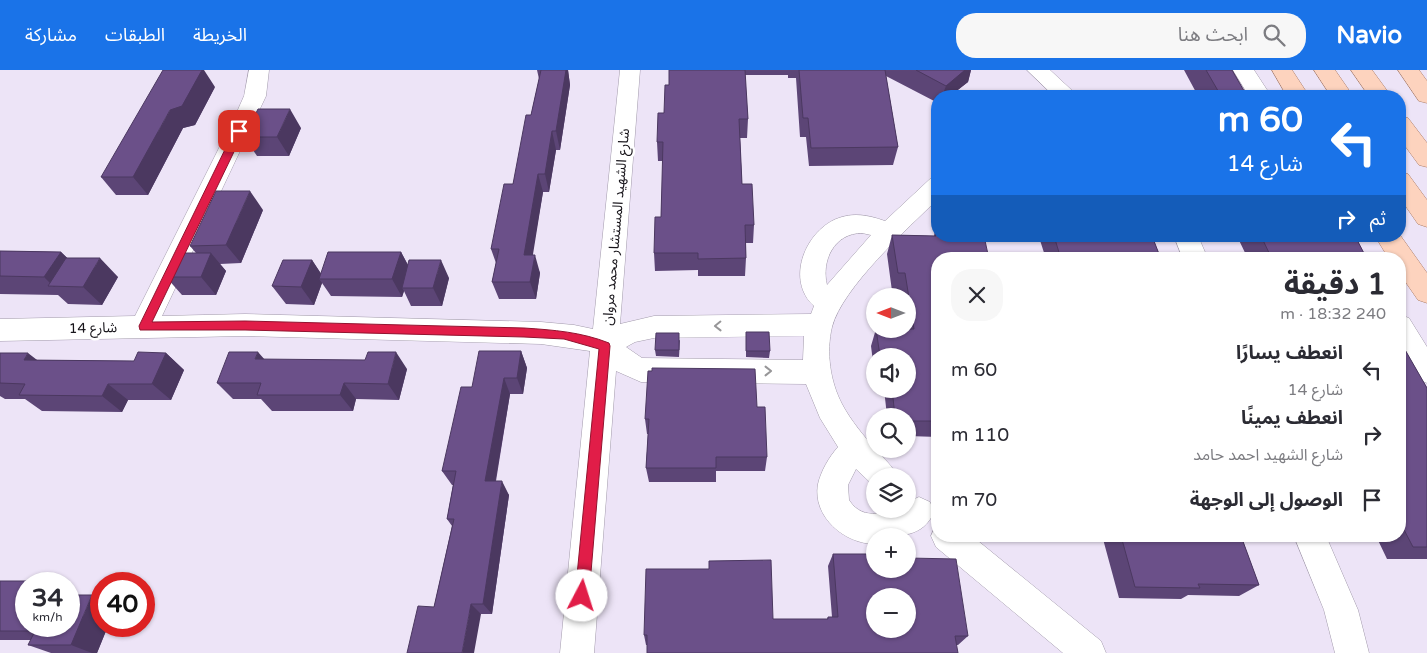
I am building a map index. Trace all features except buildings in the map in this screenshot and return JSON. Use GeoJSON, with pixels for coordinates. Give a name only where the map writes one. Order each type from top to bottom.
{"type":"FeatureCollection","features":[{"type":"Feature","properties":{"kind":"main road"},"geometry":{"type":"LineString","coordinates":[[1282,70],[1294,90]]}},
{"type":"Feature","properties":{"kind":"main road"},"geometry":{"type":"LineString","coordinates":[[1324,70],[1338,90]]}},
{"type":"Feature","properties":{"kind":"main road"},"geometry":{"type":"LineString","coordinates":[[1361,70],[1376,90]]}},
{"type":"Feature","properties":{"kind":"main road"},"geometry":{"type":"LineString","coordinates":[[1408,70],[1427,96]]}},
{"type":"Feature","properties":{"kind":"main road"},"geometry":{"type":"LineString","coordinates":[[1406,131],[1427,159]]}},
{"type":"Feature","properties":{"kind":"main road"},"geometry":{"type":"LineString","coordinates":[[1406,188],[1427,218]]}},
{"type":"Feature","properties":{"kind":"main road"},"geometry":{"type":"LineString","coordinates":[[1406,263],[1427,293]]}},
{"type":"Feature","properties":{"kind":"street"},"geometry":{"type":"LineString","coordinates":[[144,326],[247,114],[255,96],[259,70]]}},
{"type":"Feature","properties":{"kind":"street","name":"شارع الشهيد المستشار محمد مروان"},"geometry":{"type":"LineString","coordinates":[[577,653],[630,70]]}},
{"type":"Feature","properties":{"kind":"street"},"geometry":{"type":"LineString","coordinates":[[1037,70],[1060,90]]}},
{"type":"Feature","properties":{"kind":"street"},"geometry":{"type":"LineString","coordinates":[[1243,70],[1256,90]]}},
{"type":"Feature","properties":{"kind":"street"},"geometry":{"type":"LineString","coordinates":[[874,468],[855,448],[840,428],[828,406],[818,372],[817,340],[824,314],[855,268],[931,192]]}},
{"type":"Feature","properties":{"kind":"street"},"geometry":{"type":"LineString","coordinates":[[824,314],[811,276],[816,257],[828,238],[838,229],[852,224],[869,225],[890,232]]}},
{"type":"Feature","properties":{"kind":"street"},"geometry":{"type":"LineString","coordinates":[[818,372],[641,370],[627,366],[605,346],[629,332],[654,327],[824,314]]}},
{"type":"Feature","properties":{"kind":"street","name":"شارع 14"},"geometry":{"type":"LineString","coordinates":[[0,330],[245,325],[512,332],[564,335],[605,346]]}},
{"type":"Feature","properties":{"kind":"street"},"geometry":{"type":"LineString","coordinates":[[1406,336],[1427,371]]}},
{"type":"Feature","properties":{"kind":"street"},"geometry":{"type":"LineString","coordinates":[[855,448],[841,466],[834,482],[833,500],[836,509],[842,517],[860,527],[880,529],[921,514]]}},
{"type":"Feature","properties":{"kind":"street"},"geometry":{"type":"LineString","coordinates":[[954,542],[1089,653]]}},
{"type":"Feature","properties":{"kind":"street"},"geometry":{"type":"LineString","coordinates":[[1313,542],[1341,610],[1352,653]]}},
{"type":"Feature","properties":{"kind":"route"},"geometry":{"type":"LineString","coordinates":[[239,131],[144,326],[245,325],[524,332],[564,335],[605,346],[582,596]]}}]}
